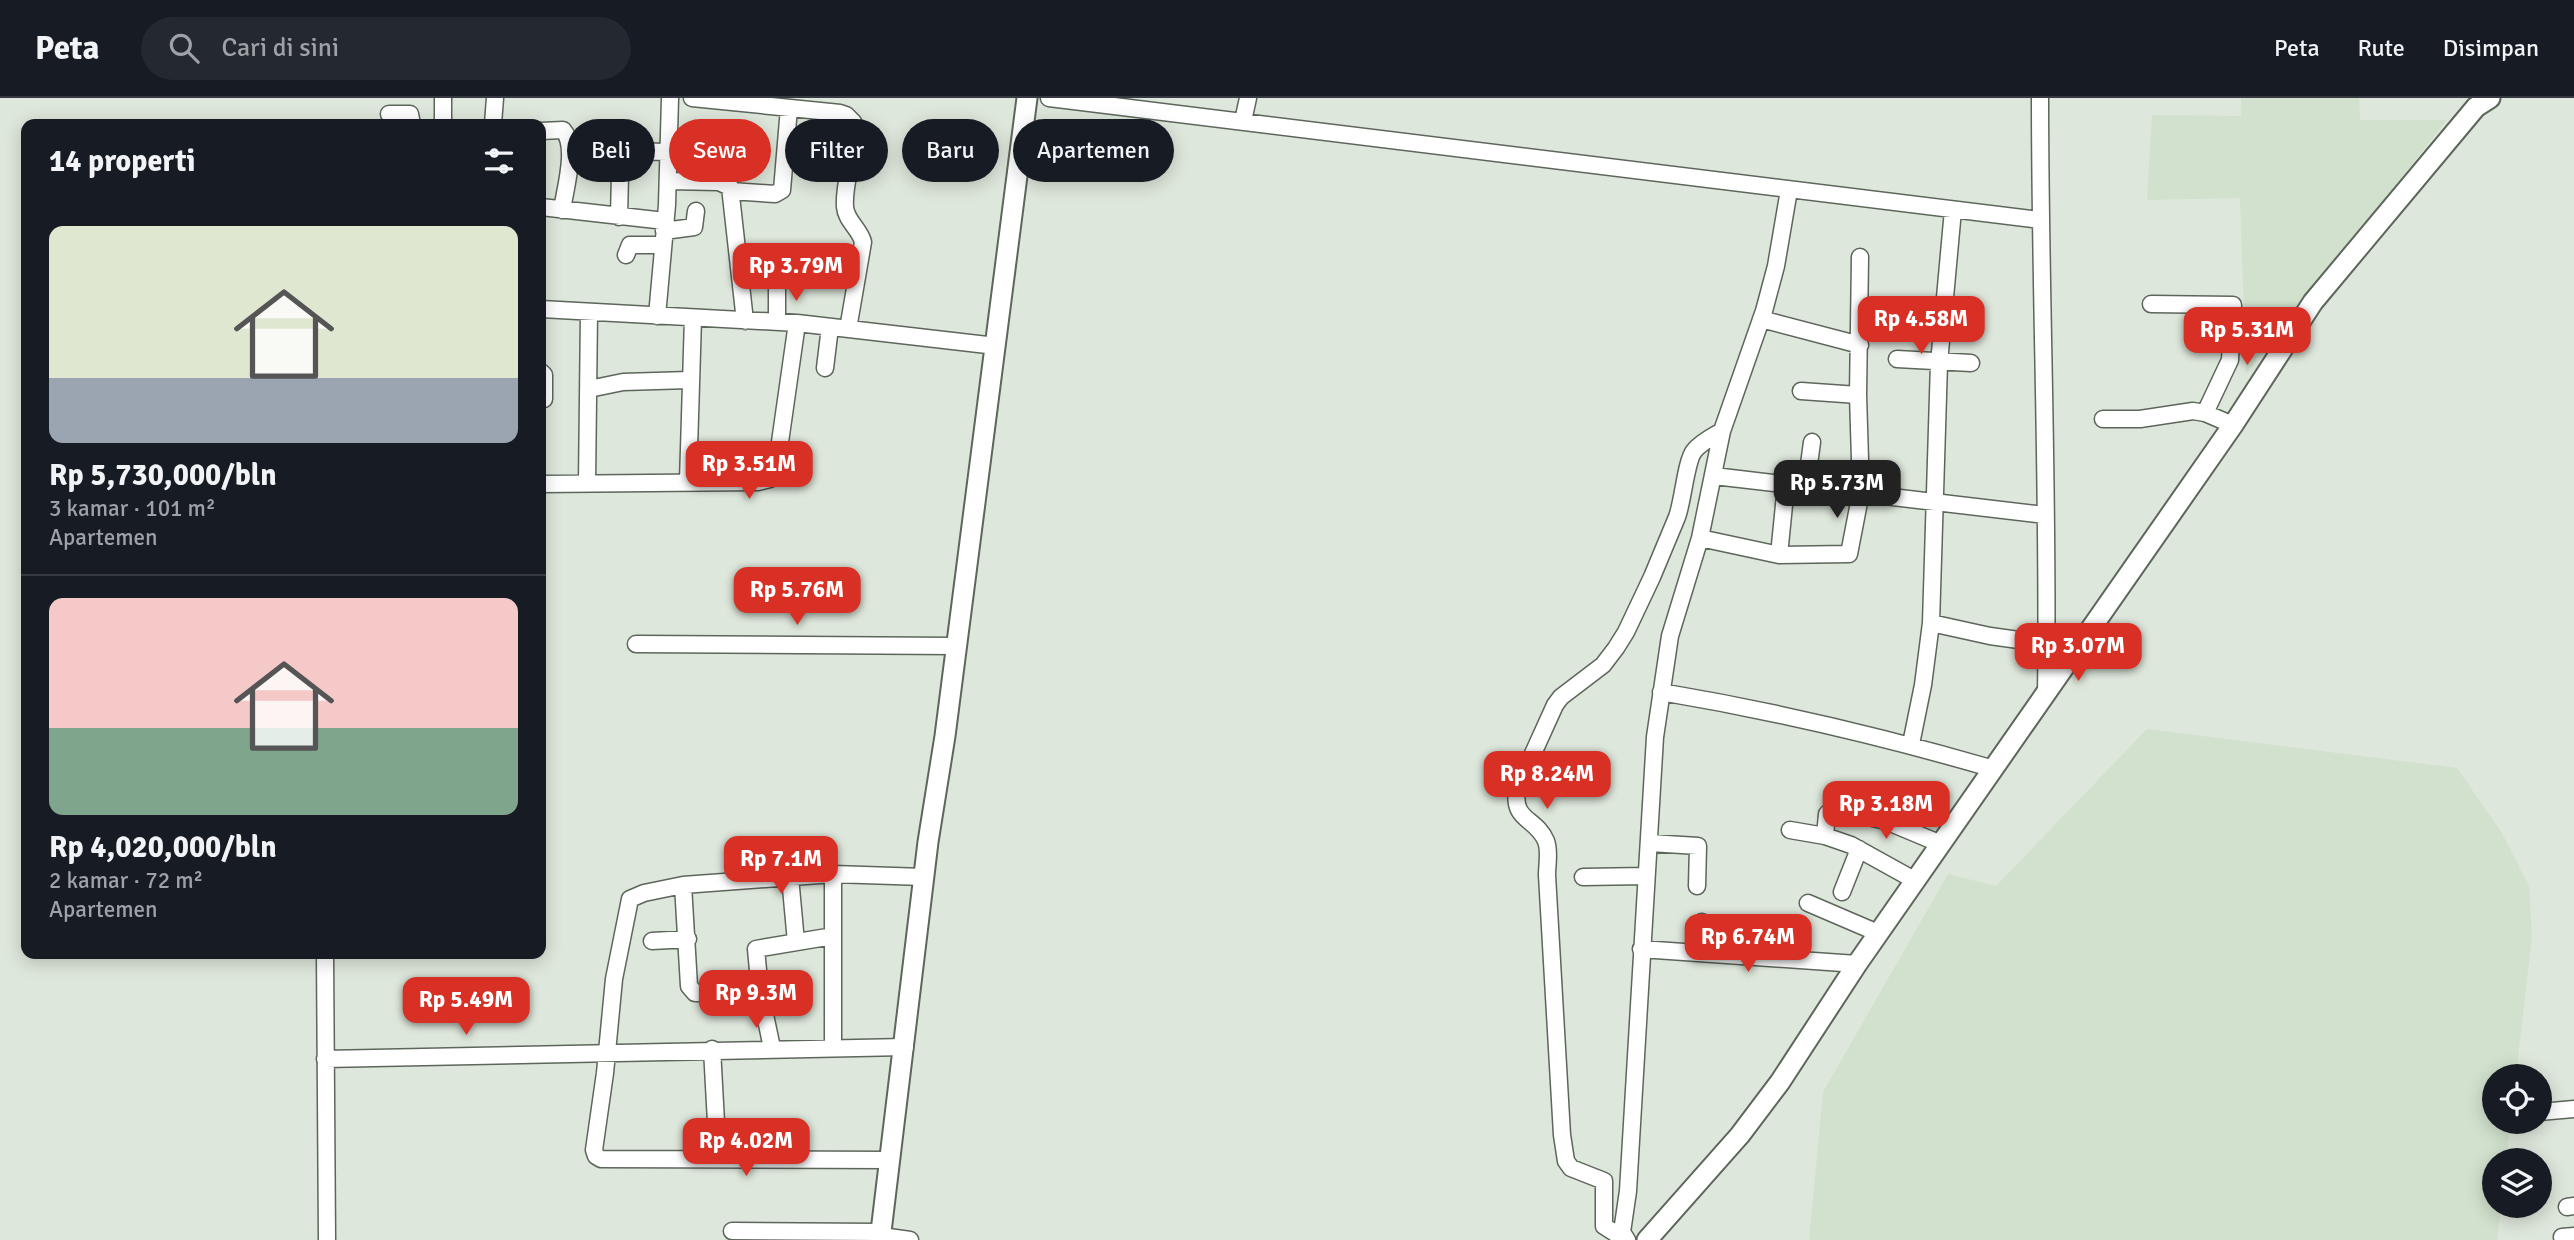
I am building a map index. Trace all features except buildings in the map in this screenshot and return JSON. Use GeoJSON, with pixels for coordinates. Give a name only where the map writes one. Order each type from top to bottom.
{"type":"FeatureCollection","features":[{"type":"Feature","properties":{"kind":"main road"},"geometry":{"type":"LineString","coordinates":[[881,1236],[924,877],[957,646],[1027,98]]}},
{"type":"Feature","properties":{"kind":"main road"},"geometry":{"type":"LineString","coordinates":[[1647,1240],[1740,1135],[1780,1082],[1878,933],[2233,425],[2313,302],[2476,107],[2490,98]]}},
{"type":"Feature","properties":{"kind":"street"},"geometry":{"type":"LineString","coordinates":[[443,98],[443,119]]}},
{"type":"Feature","properties":{"kind":"street"},"geometry":{"type":"LineString","coordinates":[[493,119],[495,98]]}},
{"type":"Feature","properties":{"kind":"street"},"geometry":{"type":"LineString","coordinates":[[657,316],[668,181],[670,98]]}},
{"type":"Feature","properties":{"kind":"street"},"geometry":{"type":"LineString","coordinates":[[692,98],[840,113],[853,122],[855,129],[845,206],[863,242],[848,329]]}},
{"type":"Feature","properties":{"kind":"street"},"geometry":{"type":"LineString","coordinates":[[1049,98],[2040,220]]}},
{"type":"Feature","properties":{"kind":"street"},"geometry":{"type":"LineString","coordinates":[[1243,121],[1248,98]]}},
{"type":"Feature","properties":{"kind":"street"},"geometry":{"type":"LineString","coordinates":[[2040,98],[2046,694]]}},
{"type":"Feature","properties":{"kind":"street"},"geometry":{"type":"LineString","coordinates":[[731,191],[775,194],[782,190],[789,108]]}},
{"type":"Feature","properties":{"kind":"street"},"geometry":{"type":"LineString","coordinates":[[389,112],[410,114],[411,119]]}},
{"type":"Feature","properties":{"kind":"street"},"geometry":{"type":"LineString","coordinates":[[546,130],[559,129],[569,139],[571,153],[562,210]]}},
{"type":"Feature","properties":{"kind":"street"},"geometry":{"type":"LineString","coordinates":[[655,151],[668,152]]}},
{"type":"Feature","properties":{"kind":"street"},"geometry":{"type":"LineString","coordinates":[[668,181],[719,182],[727,184],[731,191],[745,321]]}},
{"type":"Feature","properties":{"kind":"street"},"geometry":{"type":"LineString","coordinates":[[619,217],[621,182]]}},
{"type":"Feature","properties":{"kind":"street"},"geometry":{"type":"LineString","coordinates":[[1722,431],[1702,443],[1691,456],[1677,517],[1626,632],[1603,665],[1561,697],[1555,705],[1517,789],[1519,813],[1540,830],[1548,852],[1547,875],[1562,1135],[1566,1161],[1573,1170],[1604,1181],[1604,1226],[1625,1236],[1655,737],[1661,692],[1670,636],[1700,538],[1722,431],[1761,319],[1776,266],[1789,190]]}},
{"type":"Feature","properties":{"kind":"street"},"geometry":{"type":"LineString","coordinates":[[546,208],[619,217],[664,232]]}},
{"type":"Feature","properties":{"kind":"street"},"geometry":{"type":"LineString","coordinates":[[1911,744],[1923,685],[1931,623],[1939,363],[1953,210]]}},
{"type":"Feature","properties":{"kind":"street"},"geometry":{"type":"LineString","coordinates":[[626,255],[630,244],[664,232],[691,229],[696,222],[696,211]]}},
{"type":"Feature","properties":{"kind":"street"},"geometry":{"type":"LineString","coordinates":[[1700,538],[1779,555],[1849,554],[1860,492],[1860,257]]}},
{"type":"Feature","properties":{"kind":"street"},"geometry":{"type":"LineString","coordinates":[[777,321],[778,284]]}},
{"type":"Feature","properties":{"kind":"street"},"geometry":{"type":"LineString","coordinates":[[2151,304],[2233,305],[2230,360],[2205,413]]}},
{"type":"Feature","properties":{"kind":"street"},"geometry":{"type":"LineString","coordinates":[[546,309],[777,321],[996,346]]}},
{"type":"Feature","properties":{"kind":"street"},"geometry":{"type":"LineString","coordinates":[[587,483],[589,312]]}},
{"type":"Feature","properties":{"kind":"street"},"geometry":{"type":"LineString","coordinates":[[688,482],[689,380],[693,318]]}},
{"type":"Feature","properties":{"kind":"street"},"geometry":{"type":"LineString","coordinates":[[1761,319],[1860,345]]}},
{"type":"Feature","properties":{"kind":"street"},"geometry":{"type":"LineString","coordinates":[[546,484],[770,480],[774,475],[797,323]]}},
{"type":"Feature","properties":{"kind":"street"},"geometry":{"type":"LineString","coordinates":[[825,368],[830,327]]}},
{"type":"Feature","properties":{"kind":"street"},"geometry":{"type":"LineString","coordinates":[[1897,359],[1971,363]]}},
{"type":"Feature","properties":{"kind":"street"},"geometry":{"type":"LineString","coordinates":[[589,389],[623,382],[689,380]]}},
{"type":"Feature","properties":{"kind":"street"},"geometry":{"type":"LineString","coordinates":[[1801,391],[1858,396]]}},
{"type":"Feature","properties":{"kind":"street"},"geometry":{"type":"LineString","coordinates":[[2103,419],[2140,419],[2193,411],[2233,425]]}},
{"type":"Feature","properties":{"kind":"street"},"geometry":{"type":"LineString","coordinates":[[1806,486],[1812,442]]}},
{"type":"Feature","properties":{"kind":"street"},"geometry":{"type":"LineString","coordinates":[[1714,476],[2045,515]]}},
{"type":"Feature","properties":{"kind":"street"},"geometry":{"type":"LineString","coordinates":[[1779,555],[1786,485]]}},
{"type":"Feature","properties":{"kind":"street"},"geometry":{"type":"LineString","coordinates":[[1931,623],[2047,645]]}},
{"type":"Feature","properties":{"kind":"street"},"geometry":{"type":"LineString","coordinates":[[636,644],[957,646]]}},
{"type":"Feature","properties":{"kind":"street"},"geometry":{"type":"LineString","coordinates":[[1661,692],[1776,713],[1911,744],[1994,768]]}},
{"type":"Feature","properties":{"kind":"street"},"geometry":{"type":"LineString","coordinates":[[1825,836],[1827,814],[1833,809],[1886,821],[1941,844]]}},
{"type":"Feature","properties":{"kind":"street"},"geometry":{"type":"LineString","coordinates":[[1790,830],[1825,836],[1859,849],[1916,881]]}},
{"type":"Feature","properties":{"kind":"street"},"geometry":{"type":"LineString","coordinates":[[1650,843],[1698,846],[1697,886]]}},
{"type":"Feature","properties":{"kind":"street"},"geometry":{"type":"LineString","coordinates":[[1842,892],[1859,849]]}},
{"type":"Feature","properties":{"kind":"street"},"geometry":{"type":"LineString","coordinates":[[833,874],[833,1047]]}},
{"type":"Feature","properties":{"kind":"street"},"geometry":{"type":"LineString","coordinates":[[890,1160],[601,1159],[596,1156],[594,1150],[614,979],[630,899],[643,893],[683,885],[833,874],[924,877]]}},
{"type":"Feature","properties":{"kind":"street"},"geometry":{"type":"LineString","coordinates":[[1583,877],[1646,876]]}},
{"type":"Feature","properties":{"kind":"street"},"geometry":{"type":"LineString","coordinates":[[790,877],[796,942]]}},
{"type":"Feature","properties":{"kind":"street"},"geometry":{"type":"LineString","coordinates":[[683,885],[689,986],[695,993],[760,991]]}},
{"type":"Feature","properties":{"kind":"street"},"geometry":{"type":"LineString","coordinates":[[1808,904],[1878,933]]}},
{"type":"Feature","properties":{"kind":"street"},"geometry":{"type":"LineString","coordinates":[[1700,953],[1702,922]]}},
{"type":"Feature","properties":{"kind":"street"},"geometry":{"type":"LineString","coordinates":[[772,1048],[760,991],[755,949],[833,936]]}},
{"type":"Feature","properties":{"kind":"street"},"geometry":{"type":"LineString","coordinates":[[652,941],[688,939]]}},
{"type":"Feature","properties":{"kind":"street"},"geometry":{"type":"LineString","coordinates":[[1641,949],[1857,964]]}},
{"type":"Feature","properties":{"kind":"street"},"geometry":{"type":"LineString","coordinates":[[325,959],[327,1240]]}},
{"type":"Feature","properties":{"kind":"street"},"geometry":{"type":"LineString","coordinates":[[325,1059],[905,1046]]}},
{"type":"Feature","properties":{"kind":"street"},"geometry":{"type":"LineString","coordinates":[[712,1049],[718,1159]]}},
{"type":"Feature","properties":{"kind":"street"},"geometry":{"type":"LineString","coordinates":[[2552,1111],[2574,1109]]}},
{"type":"Feature","properties":{"kind":"street"},"geometry":{"type":"LineString","coordinates":[[732,1231],[881,1236],[910,1240]]}},
{"type":"Feature","properties":{"kind":"shaded area"},"geometry":{"type":"Polygon","coordinates":[[[2241,98],[2359,98],[2360,120],[2447,120],[2246,374],[2240,198],[2147,200],[2152,115],[2241,116],[2241,98]]]}},
{"type":"Feature","properties":{"kind":"shaded area"},"geometry":{"type":"Polygon","coordinates":[[[2147,729],[2457,768],[2502,833],[2529,886],[2532,936],[2517,1064],[2482,1064],[2482,1134],[2509,1134],[2508,1148],[2482,1148],[2482,1218],[2500,1218],[2497,1240],[1809,1240],[1823,1092],[1948,874],[1996,886],[2147,729]]]}}]}
